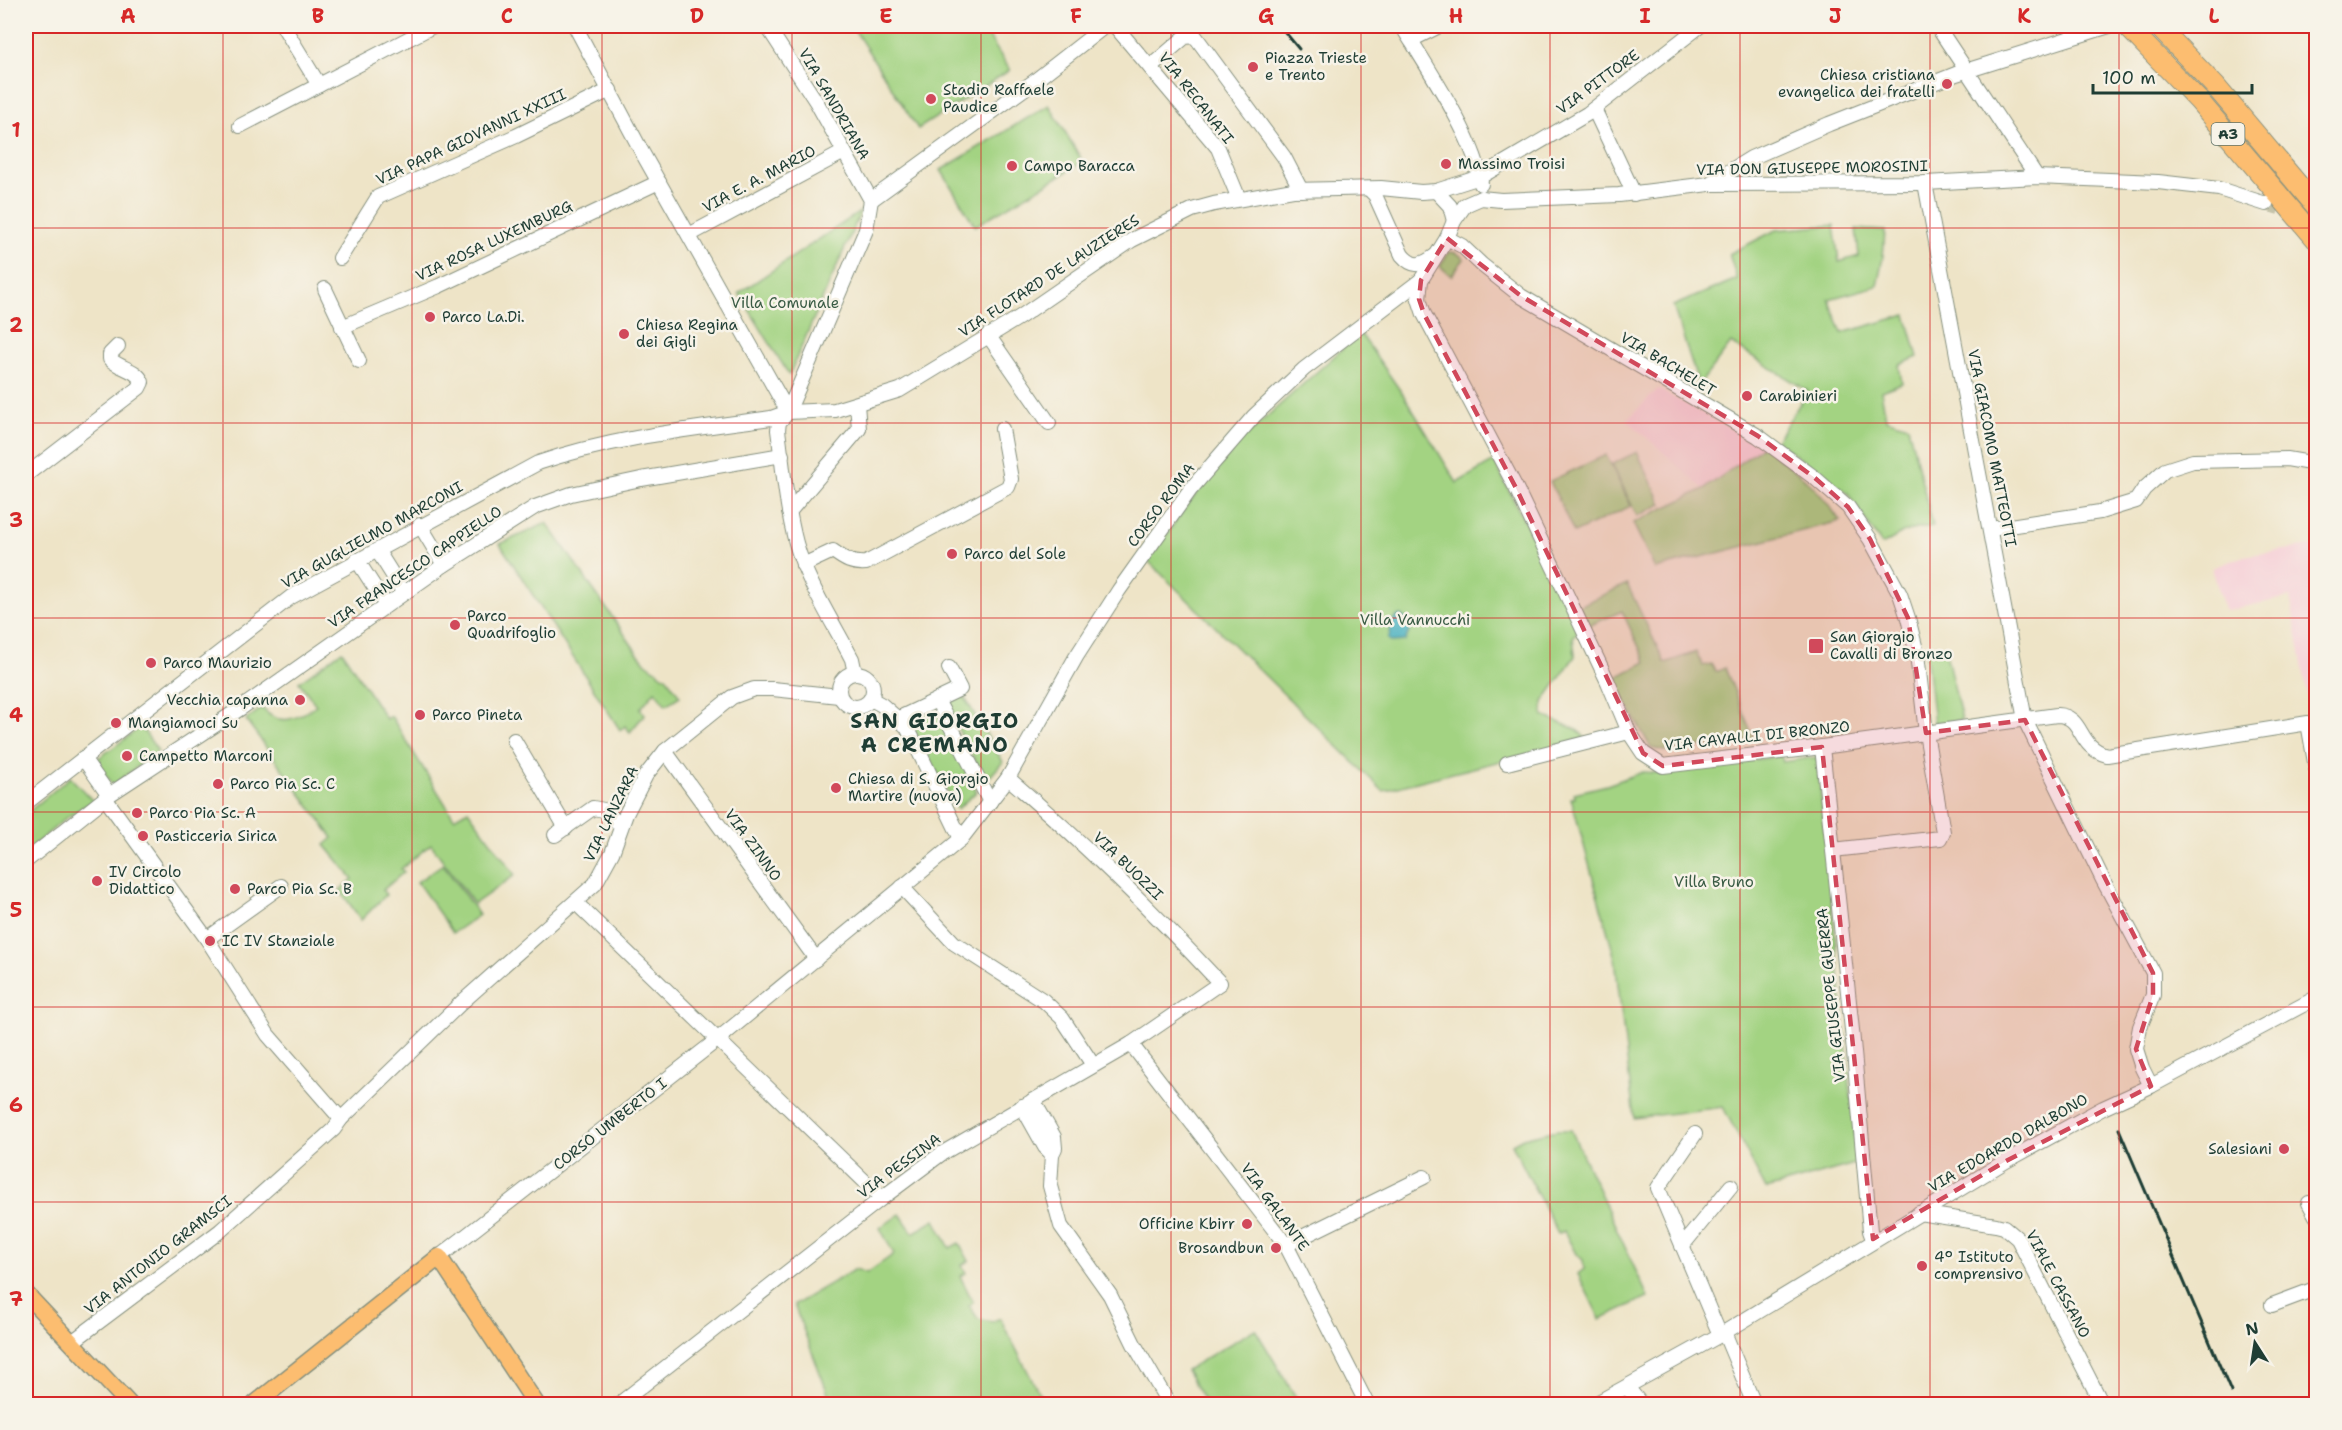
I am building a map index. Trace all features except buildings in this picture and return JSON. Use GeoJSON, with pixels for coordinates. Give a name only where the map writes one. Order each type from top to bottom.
{"type":"FeatureCollection","features":[{"type":"Feature","properties":{"kind":"highway","name":"A3"},"geometry":{"type":"LineString","coordinates":[[2158,26],[2216,87],[2316,206]]}},
{"type":"Feature","properties":{"kind":"highway","name":"A3"},"geometry":{"type":"LineString","coordinates":[[2131,29],[2205,108],[2316,239]]}},
{"type":"Feature","properties":{"kind":"main road","name":"CORSO UMBERTO I"},"geometry":{"type":"LineString","coordinates":[[255,1404],[439,1257]]}},
{"type":"Feature","properties":{"kind":"main road"},"geometry":{"type":"LineString","coordinates":[[439,1257],[536,1404]]}},
{"type":"Feature","properties":{"kind":"main road"},"geometry":{"type":"LineString","coordinates":[[26,1294],[129,1404]]}},
{"type":"Feature","properties":{"kind":"street"},"geometry":{"type":"LineString","coordinates":[[283,26],[319,85]]}},
{"type":"Feature","properties":{"kind":"street"},"geometry":{"type":"LineString","coordinates":[[240,126],[433,26]]}},
{"type":"Feature","properties":{"kind":"street","name":"VIA SANDRIANA"},"geometry":{"type":"LineString","coordinates":[[767,26],[817,103],[871,200]]}},
{"type":"Feature","properties":{"kind":"street"},"geometry":{"type":"LineString","coordinates":[[855,673],[852,658],[803,565],[789,512],[779,422],[788,412],[866,231],[871,200],[1032,83],[1105,26]]}},
{"type":"Feature","properties":{"kind":"street","name":"VIA RECANATI"},"geometry":{"type":"LineString","coordinates":[[1115,26],[1218,148],[1239,199]]}},
{"type":"Feature","properties":{"kind":"street"},"geometry":{"type":"LineString","coordinates":[[1402,26],[1459,124],[1480,170],[1481,198],[1466,205],[1454,221],[1447,238],[1421,280]]}},
{"type":"Feature","properties":{"kind":"street"},"geometry":{"type":"LineString","coordinates":[[1411,40],[1440,26]]}},
{"type":"Feature","properties":{"kind":"street","name":"VIA PITTORE"},"geometry":{"type":"LineString","coordinates":[[1436,190],[1480,177],[1594,108],[1700,26]]}},
{"type":"Feature","properties":{"kind":"street"},"geometry":{"type":"LineString","coordinates":[[1937,26],[2037,177]]}},
{"type":"Feature","properties":{"kind":"street"},"geometry":{"type":"LineString","coordinates":[[1709,184],[1761,154],[1829,124],[1968,70],[2109,26]]}},
{"type":"Feature","properties":{"kind":"street"},"geometry":{"type":"LineString","coordinates":[[580,28],[659,182],[788,412]]}},
{"type":"Feature","properties":{"kind":"street"},"geometry":{"type":"LineString","coordinates":[[1150,67],[1185,37],[1195,36],[1284,157],[1301,190]]}},
{"type":"Feature","properties":{"kind":"street","name":"VIA PAPA GIOVANNI XXIII"},"geometry":{"type":"LineString","coordinates":[[340,258],[378,197],[516,136],[610,90]]}},
{"type":"Feature","properties":{"kind":"street"},"geometry":{"type":"LineString","coordinates":[[1594,108],[1634,194]]}},
{"type":"Feature","properties":{"kind":"street","name":"VIA E. A. MARIO"},"geometry":{"type":"LineString","coordinates":[[688,235],[844,152]]}},
{"type":"Feature","properties":{"kind":"street","name":"VIA DON GIUSEPPE MOROSINI"},"geometry":{"type":"LineString","coordinates":[[1481,198],[1501,200],[1634,194],[1709,184],[1925,183],[2037,177],[2158,182],[2220,189],[2265,204]]}},
{"type":"Feature","properties":{"kind":"street","name":"VIA ROSA LUXEMBURG"},"geometry":{"type":"LineString","coordinates":[[342,327],[439,286],[659,182]]}},
{"type":"Feature","properties":{"kind":"street","name":"VIA GIACOMO MATTEOTTI"},"geometry":{"type":"LineString","coordinates":[[1925,183],[2025,720],[2103,880],[2153,973],[2153,995],[2140,1027],[2136,1049],[2151,1086]]}},
{"type":"Feature","properties":{"kind":"street","name":"VIA FLOTARD DE LAUZIERES"},"geometry":{"type":"LineString","coordinates":[[788,412],[835,410],[900,390],[1020,317],[1132,240],[1186,212],[1239,199],[1301,190],[1393,188],[1403,190]]}},
{"type":"Feature","properties":{"kind":"street"},"geometry":{"type":"LineString","coordinates":[[1369,189],[1375,195],[1402,255],[1407,261],[1420,265],[1435,256]]}},
{"type":"Feature","properties":{"kind":"street"},"geometry":{"type":"LineString","coordinates":[[1382,209],[1391,196],[1403,190],[1436,190],[1450,206],[1454,221]]}},
{"type":"Feature","properties":{"kind":"street","name":"VIA BACHELET"},"geometry":{"type":"LineString","coordinates":[[1447,238],[1462,246],[1521,296],[1758,436],[1815,478],[1848,507],[1870,539],[1900,594],[1917,654],[1926,733],[1943,832],[1940,838],[1833,850]]}},
{"type":"Feature","properties":{"kind":"street","name":"VIA CAVALLI DI BRONZO"},"geometry":{"type":"LineString","coordinates":[[1421,280],[1419,299],[1424,314],[1516,488],[1598,660],[1629,732],[1643,753],[1663,766],[1822,747],[2056,714],[2066,715],[2072,720],[2091,749],[2107,755],[2308,723],[2316,768]]}},
{"type":"Feature","properties":{"kind":"street","name":"CORSO ROMA"},"geometry":{"type":"LineString","coordinates":[[961,839],[1008,778],[1082,647],[1119,590],[1190,490],[1254,416],[1304,369],[1421,280]]}},
{"type":"Feature","properties":{"kind":"street"},"geometry":{"type":"LineString","coordinates":[[325,289],[359,361]]}},
{"type":"Feature","properties":{"kind":"street"},"geometry":{"type":"LineString","coordinates":[[988,335],[1049,423]]}},
{"type":"Feature","properties":{"kind":"street"},"geometry":{"type":"LineString","coordinates":[[26,475],[139,388],[142,382],[137,374],[110,359],[110,354],[118,346]]}},
{"type":"Feature","properties":{"kind":"street"},"geometry":{"type":"LineString","coordinates":[[789,512],[859,429],[857,404]]}},
{"type":"Feature","properties":{"kind":"street","name":"VIA GUGLIELMO MARCONI"},"geometry":{"type":"LineString","coordinates":[[26,803],[291,597],[538,463],[580,449],[628,439],[771,418],[788,412]]}},
{"type":"Feature","properties":{"kind":"street"},"geometry":{"type":"LineString","coordinates":[[803,565],[833,551],[855,564],[866,563],[1008,487],[1011,479],[1002,429]]}},
{"type":"Feature","properties":{"kind":"street","name":"VIA FRANCESCO CAPPIELLO"},"geometry":{"type":"LineString","coordinates":[[26,861],[105,797],[241,708],[444,565],[535,507],[571,494],[641,479],[782,455]]}},
{"type":"Feature","properties":{"kind":"street"},"geometry":{"type":"LineString","coordinates":[[1991,529],[2100,512],[2136,501],[2144,489],[2165,470],[2193,461],[2287,459],[2316,464]]}},
{"type":"Feature","properties":{"kind":"street"},"geometry":{"type":"LineString","coordinates":[[420,525],[444,565]]}},
{"type":"Feature","properties":{"kind":"street"},"geometry":{"type":"LineString","coordinates":[[376,550],[404,593]]}},
{"type":"Feature","properties":{"kind":"street"},"geometry":{"type":"LineString","coordinates":[[357,560],[386,605]]}},
{"type":"Feature","properties":{"kind":"street"},"geometry":{"type":"LineString","coordinates":[[899,718],[960,689],[949,668]]}},
{"type":"Feature","properties":{"kind":"street"},"geometry":{"type":"LineString","coordinates":[[855,673],[869,678],[873,692],[871,699],[864,706],[854,708],[845,704],[838,690],[843,678],[855,673]]}},
{"type":"Feature","properties":{"kind":"street","name":"VIA LANZARA"},"geometry":{"type":"LineString","coordinates":[[576,903],[595,884],[612,853],[621,826],[646,775],[665,751],[732,697],[754,689],[840,696]]}},
{"type":"Feature","properties":{"kind":"street"},"geometry":{"type":"LineString","coordinates":[[871,699],[899,718],[907,727],[961,839]]}},
{"type":"Feature","properties":{"kind":"street"},"geometry":{"type":"LineString","coordinates":[[937,700],[990,802]]}},
{"type":"Feature","properties":{"kind":"street"},"geometry":{"type":"LineString","coordinates":[[1507,763],[1629,732]]}},
{"type":"Feature","properties":{"kind":"street"},"geometry":{"type":"LineString","coordinates":[[514,740],[560,832],[594,808],[604,810],[621,826]]}},
{"type":"Feature","properties":{"kind":"street","name":"VIA GIUSEPPE GUERRA"},"geometry":{"type":"LineString","coordinates":[[1822,747],[1852,1030],[1870,1231],[1873,1239]]}},
{"type":"Feature","properties":{"kind":"street","name":"VIA ZINNO"},"geometry":{"type":"LineString","coordinates":[[665,751],[816,959]]}},
{"type":"Feature","properties":{"kind":"street"},"geometry":{"type":"LineString","coordinates":[[80,761],[207,939],[268,1035],[341,1119]]}},
{"type":"Feature","properties":{"kind":"street","name":"VIA BUOZZI"},"geometry":{"type":"LineString","coordinates":[[1008,778],[1059,821],[1157,916],[1220,983]]}},
{"type":"Feature","properties":{"kind":"street","name":"CORSO UMBERTO I"},"geometry":{"type":"LineString","coordinates":[[439,1257],[717,1040],[961,839]]}},
{"type":"Feature","properties":{"kind":"street"},"geometry":{"type":"LineString","coordinates":[[207,939],[281,886]]}},
{"type":"Feature","properties":{"kind":"street"},"geometry":{"type":"LineString","coordinates":[[902,887],[954,943],[1044,1001],[1062,1018],[1093,1065]]}},
{"type":"Feature","properties":{"kind":"street"},"geometry":{"type":"LineString","coordinates":[[576,903],[882,1198]]}},
{"type":"Feature","properties":{"kind":"street","name":"VIA ANTONIO GRAMSCI"},"geometry":{"type":"LineString","coordinates":[[72,1342],[220,1231],[334,1129],[341,1119],[461,1004],[576,903]]}},
{"type":"Feature","properties":{"kind":"street","name":"VIA PESSINA"},"geometry":{"type":"LineString","coordinates":[[618,1404],[941,1154],[1131,1044],[1220,983]]}},
{"type":"Feature","properties":{"kind":"street","name":"VIA EDOARDO DALBONO"},"geometry":{"type":"LineString","coordinates":[[1595,1404],[1722,1333],[1873,1239],[2015,1155],[2316,998]]}},
{"type":"Feature","properties":{"kind":"street","name":"VIA GALANTE"},"geometry":{"type":"LineString","coordinates":[[1131,1044],[1286,1245],[1367,1404]]}},
{"type":"Feature","properties":{"kind":"street"},"geometry":{"type":"LineString","coordinates":[[1028,1103],[1045,1147],[1052,1154],[1050,1186],[1061,1226],[1110,1295],[1134,1344],[1169,1404]]}},
{"type":"Feature","properties":{"kind":"street"},"geometry":{"type":"LineString","coordinates":[[1695,1134],[1658,1188],[1754,1404]]}},
{"type":"Feature","properties":{"kind":"street"},"geometry":{"type":"LineString","coordinates":[[1286,1245],[1424,1177]]}},
{"type":"Feature","properties":{"kind":"street"},"geometry":{"type":"LineString","coordinates":[[1682,1246],[1731,1186]]}},
{"type":"Feature","properties":{"kind":"street"},"geometry":{"type":"LineString","coordinates":[[2309,1203],[2316,1216]]}},
{"type":"Feature","properties":{"kind":"street","name":"VIALE CASSANO"},"geometry":{"type":"LineString","coordinates":[[1919,1213],[2004,1227],[2018,1239],[2102,1404]]}},
{"type":"Feature","properties":{"kind":"street"},"geometry":{"type":"LineString","coordinates":[[2272,1305],[2315,1292]]}},
{"type":"Feature","properties":{"kind":"street"},"geometry":{"type":"LineString","coordinates":[[1627,1387],[1641,1404]]}},
{"type":"Feature","properties":{"kind":"highlighted area"},"geometry":{"type":"Polygon","coordinates":[[[1447,238],[1521,296],[1758,436],[1815,478],[1848,507],[1870,539],[1908,618],[1926,733],[2025,720],[2153,973],[2153,995],[2136,1049],[2151,1086],[2006,1161],[1873,1239],[1822,747],[1663,766],[1643,753],[1516,488],[1424,314],[1419,299],[1421,280],[1447,238]]]}},
{"type":"Feature","properties":{"kind":"shaded area"},"geometry":{"type":"Polygon","coordinates":[[[1658,389],[1763,446],[1704,489],[1627,420],[1658,389]]]}},
{"type":"Feature","properties":{"kind":"shaded area"},"geometry":{"type":"Polygon","coordinates":[[[2316,545],[2316,743],[2290,597],[2225,611],[2212,568],[2244,556],[2316,545]]]}},
{"type":"Feature","properties":{"kind":"green space","name":"Stadio Raffaele Paudice"},"geometry":{"type":"Polygon","coordinates":[[[852,26],[982,26],[1010,70],[918,129],[852,26]]]}},
{"type":"Feature","properties":{"kind":"green space","name":"Campo Baracca"},"geometry":{"type":"Polygon","coordinates":[[[1049,105],[1083,162],[975,226],[941,170],[1049,105]]]}},
{"type":"Feature","properties":{"kind":"green space","name":"Villa Comunale"},"geometry":{"type":"Polygon","coordinates":[[[861,211],[789,375],[739,293],[861,211]]]}},
{"type":"Feature","properties":{"kind":"green space"},"geometry":{"type":"Polygon","coordinates":[[[1834,225],[1839,262],[1859,256],[1856,229],[1885,231],[1877,286],[1829,299],[1842,333],[1906,315],[1918,357],[1899,365],[1902,383],[1881,391],[1886,419],[1908,426],[1933,526],[1906,531],[1882,545],[1847,492],[1776,441],[1808,391],[1731,343],[1699,385],[1673,306],[1737,279],[1729,254],[1776,230],[1834,225]]]}},
{"type":"Feature","properties":{"kind":"green space"},"geometry":{"type":"Polygon","coordinates":[[[1449,252],[1457,253],[1464,259],[1451,276],[1440,266],[1449,252]]]}},
{"type":"Feature","properties":{"kind":"green space","name":"Villa Vannucchi"},"geometry":{"type":"Polygon","coordinates":[[[1360,333],[1404,396],[1457,483],[1494,461],[1579,630],[1573,637],[1575,656],[1543,702],[1543,716],[1578,730],[1585,738],[1383,791],[1148,561],[1187,505],[1244,437],[1360,333]]]}},
{"type":"Feature","properties":{"kind":"green space"},"geometry":{"type":"Polygon","coordinates":[[[1763,446],[1814,488],[1840,521],[1655,569],[1633,523],[1704,489],[1763,446]]]}},
{"type":"Feature","properties":{"kind":"green space"},"geometry":{"type":"Polygon","coordinates":[[[1637,452],[1662,504],[1637,516],[1612,464],[1637,452]]]}},
{"type":"Feature","properties":{"kind":"green space"},"geometry":{"type":"Polygon","coordinates":[[[1606,455],[1631,506],[1574,533],[1550,481],[1606,455]]]}},
{"type":"Feature","properties":{"kind":"green space"},"geometry":{"type":"Polygon","coordinates":[[[547,523],[636,651],[646,663],[667,678],[680,696],[666,705],[655,691],[640,709],[645,714],[630,732],[625,726],[620,730],[500,544],[547,523]]]}},
{"type":"Feature","properties":{"kind":"green space"},"geometry":{"type":"Polygon","coordinates":[[[1627,584],[1665,663],[1696,652],[1703,666],[1711,664],[1716,672],[1725,668],[1754,739],[1664,751],[1651,748],[1613,679],[1646,662],[1622,611],[1588,626],[1579,606],[1627,584]]]}},
{"type":"Feature","properties":{"kind":"green space"},"geometry":{"type":"Polygon","coordinates":[[[1945,649],[1962,720],[1934,723],[1926,652],[1945,649]]]}},
{"type":"Feature","properties":{"kind":"green space"},"geometry":{"type":"Polygon","coordinates":[[[342,651],[386,719],[391,716],[454,818],[468,810],[515,875],[474,904],[431,844],[401,869],[404,872],[383,890],[386,895],[361,920],[340,890],[353,879],[325,845],[333,838],[246,720],[262,708],[268,714],[282,720],[302,714],[316,705],[299,682],[342,651]]]}},
{"type":"Feature","properties":{"kind":"green space"},"geometry":{"type":"Polygon","coordinates":[[[963,695],[1003,762],[986,781],[945,705],[963,695]]]}},
{"type":"Feature","properties":{"kind":"green space"},"geometry":{"type":"Polygon","coordinates":[[[931,711],[936,711],[976,789],[975,793],[957,809],[910,723],[931,711]]]}},
{"type":"Feature","properties":{"kind":"green space","name":"Campetto Marconi"},"geometry":{"type":"Polygon","coordinates":[[[141,727],[158,751],[113,785],[95,761],[141,727]]]}},
{"type":"Feature","properties":{"kind":"green space","name":"Villa Bruno"},"geometry":{"type":"Polygon","coordinates":[[[1781,756],[1783,762],[1817,757],[1858,1163],[1766,1189],[1723,1107],[1634,1118],[1615,959],[1571,798],[1575,798],[1574,793],[1607,785],[1643,772],[1659,773],[1781,756]]]}},
{"type":"Feature","properties":{"kind":"green space"},"geometry":{"type":"Polygon","coordinates":[[[70,777],[93,801],[66,818],[26,852],[26,814],[70,777]]]}},
{"type":"Feature","properties":{"kind":"green space"},"geometry":{"type":"Polygon","coordinates":[[[443,864],[479,915],[453,933],[417,882],[443,864]]]}},
{"type":"Feature","properties":{"kind":"green space"},"geometry":{"type":"Polygon","coordinates":[[[1557,1130],[1571,1130],[1648,1297],[1600,1319],[1578,1274],[1584,1269],[1583,1260],[1576,1254],[1564,1231],[1558,1234],[1512,1144],[1523,1138],[1557,1130]]]}},
{"type":"Feature","properties":{"kind":"green space"},"geometry":{"type":"Polygon","coordinates":[[[900,1214],[913,1233],[935,1220],[950,1248],[959,1243],[969,1261],[962,1265],[966,1273],[960,1276],[973,1302],[969,1305],[978,1319],[992,1322],[1000,1318],[1042,1399],[970,1404],[832,1404],[794,1305],[855,1269],[867,1273],[894,1254],[880,1228],[900,1214]]]}},
{"type":"Feature","properties":{"kind":"green space"},"geometry":{"type":"Polygon","coordinates":[[[1255,1329],[1300,1404],[1206,1404],[1186,1370],[1255,1329]]]}},
{"type":"Feature","properties":{"kind":"water"},"geometry":{"type":"Polygon","coordinates":[[[1400,615],[1409,623],[1409,632],[1405,641],[1392,642],[1388,639],[1391,626],[1396,617],[1400,615]]]}},
{"type":"Feature","properties":{"kind":"tunnel"},"geometry":{"type":"LineString","coordinates":[[2266,204],[2316,219]]}},
{"type":"Feature","properties":{"kind":"railway"},"geometry":{"type":"LineString","coordinates":[[1280,26],[1299,49]]}},
{"type":"Feature","properties":{"kind":"railway"},"geometry":{"type":"LineString","coordinates":[[2119,1129],[2231,1392]]}},
{"type":"Feature","properties":{"kind":"place","name":"Piazza Trieste e Trento"},"geometry":{"type":"Point","coordinates":[1253,67]}},
{"type":"Feature","properties":{"kind":"place","name":"Chiesa cristiana evangelica dei fratelli"},"geometry":{"type":"Point","coordinates":[1947,84]}},
{"type":"Feature","properties":{"kind":"place","name":"Stadio Raffaele Paudice"},"geometry":{"type":"Point","coordinates":[931,99]}},
{"type":"Feature","properties":{"kind":"place","name":"Massimo Troisi"},"geometry":{"type":"Point","coordinates":[1446,164]}},
{"type":"Feature","properties":{"kind":"place","name":"Campo Baracca"},"geometry":{"type":"Point","coordinates":[1012,166]}},
{"type":"Feature","properties":{"kind":"place","name":"Parco La.Di."},"geometry":{"type":"Point","coordinates":[430,317]}},
{"type":"Feature","properties":{"kind":"place","name":"Chiesa Regina dei Gigli"},"geometry":{"type":"Point","coordinates":[624,334]}},
{"type":"Feature","properties":{"kind":"place","name":"Carabinieri"},"geometry":{"type":"Point","coordinates":[1747,396]}},
{"type":"Feature","properties":{"kind":"place","name":"Parco del Sole"},"geometry":{"type":"Point","coordinates":[952,554]}},
{"type":"Feature","properties":{"kind":"place","name":"Parco Quadrifoglio"},"geometry":{"type":"Point","coordinates":[455,625]}},
{"type":"Feature","properties":{"kind":"place","name":"San Giorgio Cavalli di Bronzo"},"geometry":{"type":"Point","coordinates":[1816,646]}},
{"type":"Feature","properties":{"kind":"place","name":"Parco Maurizio"},"geometry":{"type":"Point","coordinates":[151,663]}},
{"type":"Feature","properties":{"kind":"place","name":"Vecchia capanna"},"geometry":{"type":"Point","coordinates":[300,700]}},
{"type":"Feature","properties":{"kind":"place","name":"Parco Pineta"},"geometry":{"type":"Point","coordinates":[420,715]}},
{"type":"Feature","properties":{"kind":"place","name":"Mangiamoci Su"},"geometry":{"type":"Point","coordinates":[116,723]}},
{"type":"Feature","properties":{"kind":"place","name":"Campetto Marconi"},"geometry":{"type":"Point","coordinates":[127,756]}},
{"type":"Feature","properties":{"kind":"place","name":"Parco Pia Sc. C"},"geometry":{"type":"Point","coordinates":[218,784]}},
{"type":"Feature","properties":{"kind":"place","name":"Chiesa di S. Giorgio Martire (nuova)"},"geometry":{"type":"Point","coordinates":[836,788]}},
{"type":"Feature","properties":{"kind":"place","name":"Parco Pia Sc. A"},"geometry":{"type":"Point","coordinates":[137,813]}},
{"type":"Feature","properties":{"kind":"place","name":"Pasticceria Sirica"},"geometry":{"type":"Point","coordinates":[143,836]}},
{"type":"Feature","properties":{"kind":"place","name":"IV Circolo Didattico"},"geometry":{"type":"Point","coordinates":[97,881]}},
{"type":"Feature","properties":{"kind":"place","name":"Parco Pia Sc. B"},"geometry":{"type":"Point","coordinates":[235,889]}},
{"type":"Feature","properties":{"kind":"place","name":"IC IV Stanziale"},"geometry":{"type":"Point","coordinates":[210,941]}},
{"type":"Feature","properties":{"kind":"place","name":"Salesiani"},"geometry":{"type":"Point","coordinates":[2284,1149]}},
{"type":"Feature","properties":{"kind":"place","name":"Officine Kbirr"},"geometry":{"type":"Point","coordinates":[1247,1224]}},
{"type":"Feature","properties":{"kind":"place","name":"Brosandbun"},"geometry":{"type":"Point","coordinates":[1276,1248]}},
{"type":"Feature","properties":{"kind":"place","name":"4° Istituto comprensivo"},"geometry":{"type":"Point","coordinates":[1922,1266]}},
{"type":"Feature","properties":{"kind":"district","name":"SAN GIORGIO A CREMANO"},"geometry":{"type":"Point","coordinates":[935,733]}}]}
